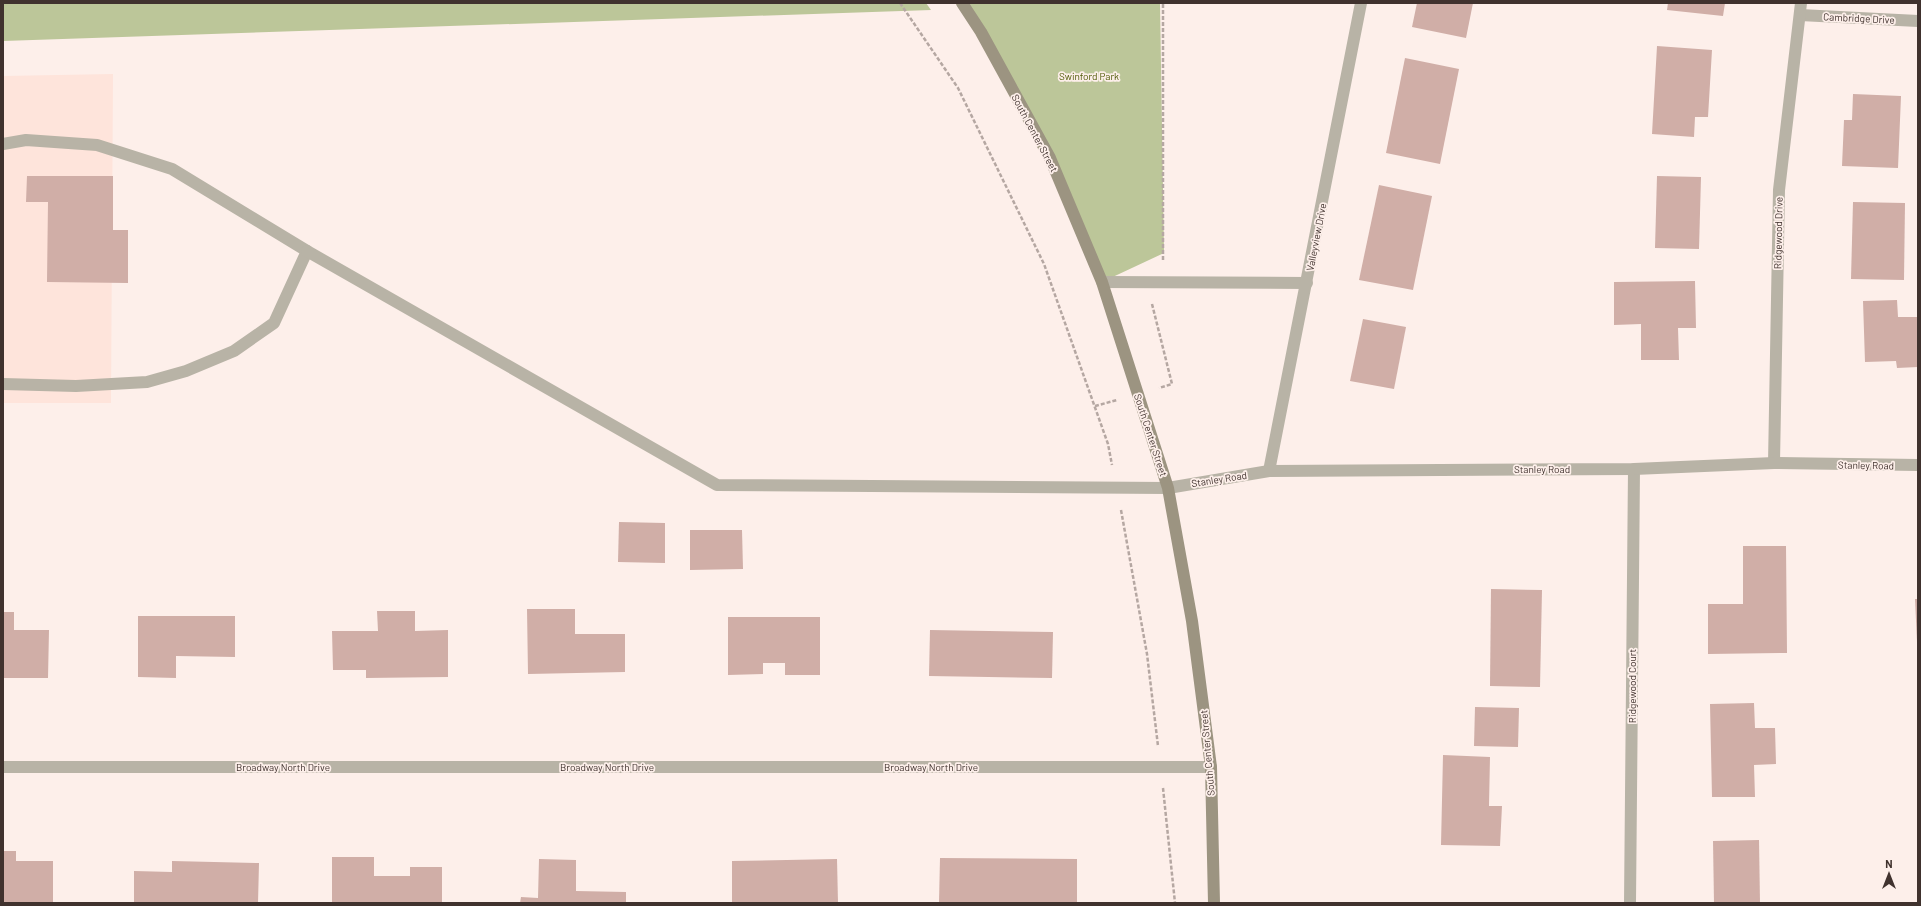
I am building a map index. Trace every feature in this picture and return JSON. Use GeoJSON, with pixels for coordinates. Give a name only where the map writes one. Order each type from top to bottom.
{"type":"FeatureCollection","features":[{"type":"Feature","properties":{"kind":"main road","name":"South Center Street"},"geometry":{"type":"LineString","coordinates":[[962,3],[981,32],[1050,158],[1102,282],[1168,488],[1192,621],[1211,767],[1214,903]]}},
{"type":"Feature","properties":{"kind":"street","name":"Valleyview Drive"},"geometry":{"type":"LineString","coordinates":[[1269,471],[1361,3]]}},
{"type":"Feature","properties":{"kind":"street","name":"Cambridge Drive"},"geometry":{"type":"LineString","coordinates":[[1800,9],[1918,21]]}},
{"type":"Feature","properties":{"kind":"street","name":"Ridgewood Drive"},"geometry":{"type":"LineString","coordinates":[[1774,463],[1779,190],[1800,9]]}},
{"type":"Feature","properties":{"kind":"street","name":"Stanley Road"},"geometry":{"type":"LineString","coordinates":[[3,144],[26,140],[96,144],[172,170],[307,251],[717,485],[1168,488],[1269,471],[1634,469],[1774,463],[1918,465]]}},
{"type":"Feature","properties":{"kind":"street"},"geometry":{"type":"LineString","coordinates":[[3,384],[76,386],[148,382],[186,371],[234,351],[274,323],[307,251]]}},
{"type":"Feature","properties":{"kind":"street"},"geometry":{"type":"LineString","coordinates":[[1102,282],[1307,283]]}},
{"type":"Feature","properties":{"kind":"street","name":"Ridgewood Court"},"geometry":{"type":"LineString","coordinates":[[1630,903],[1634,469]]}},
{"type":"Feature","properties":{"kind":"street","name":"Broadway North Drive"},"geometry":{"type":"LineString","coordinates":[[3,767],[1211,767]]}},
{"type":"Feature","properties":{"kind":"path"},"geometry":{"type":"LineString","coordinates":[[900,3],[958,88],[1044,264],[1108,444],[1147,654],[1176,903]]}},
{"type":"Feature","properties":{"kind":"path"},"geometry":{"type":"LineString","coordinates":[[1160,282],[1164,253],[1163,3]]}},
{"type":"Feature","properties":{"kind":"shaded area"},"geometry":{"type":"Polygon","coordinates":[[[113,74],[111,403],[3,403],[3,76],[113,74]]]}},
{"type":"Feature","properties":{"kind":"green space"},"geometry":{"type":"Polygon","coordinates":[[[3,3],[926,3],[931,10],[3,41],[3,3]]]}},
{"type":"Feature","properties":{"kind":"green space","name":"Swinford Park"},"geometry":{"type":"Polygon","coordinates":[[[962,3],[1160,3],[1164,253],[1102,282],[1050,158],[962,3]]]}},
{"type":"Feature","properties":{"kind":"building"},"geometry":{"type":"Polygon","coordinates":[[[1417,3],[1473,3],[1466,38],[1412,27],[1417,3]]]}},
{"type":"Feature","properties":{"kind":"building"},"geometry":{"type":"Polygon","coordinates":[[[1668,3],[1725,3],[1723,16],[1667,10],[1668,3]]]}},
{"type":"Feature","properties":{"kind":"building"},"geometry":{"type":"Polygon","coordinates":[[[1657,46],[1712,50],[1708,117],[1695,117],[1694,137],[1652,134],[1657,46]]]}},
{"type":"Feature","properties":{"kind":"building"},"geometry":{"type":"Polygon","coordinates":[[[1405,58],[1459,69],[1440,164],[1386,153],[1405,58]]]}},
{"type":"Feature","properties":{"kind":"building"},"geometry":{"type":"Polygon","coordinates":[[[1853,94],[1901,96],[1898,168],[1842,166],[1844,120],[1852,120],[1853,94]]]}},
{"type":"Feature","properties":{"kind":"building"},"geometry":{"type":"Polygon","coordinates":[[[27,176],[113,176],[113,230],[128,230],[128,283],[47,282],[48,202],[26,202],[27,176]]]}},
{"type":"Feature","properties":{"kind":"building"},"geometry":{"type":"Polygon","coordinates":[[[1657,176],[1701,177],[1699,249],[1655,248],[1657,176]]]}},
{"type":"Feature","properties":{"kind":"building"},"geometry":{"type":"Polygon","coordinates":[[[1379,185],[1432,196],[1413,290],[1359,280],[1379,185]]]}},
{"type":"Feature","properties":{"kind":"building"},"geometry":{"type":"Polygon","coordinates":[[[1853,202],[1905,203],[1904,280],[1851,279],[1853,202]]]}},
{"type":"Feature","properties":{"kind":"building"},"geometry":{"type":"Polygon","coordinates":[[[1695,281],[1696,328],[1678,328],[1679,360],[1641,360],[1641,324],[1614,325],[1614,282],[1695,281]]]}},
{"type":"Feature","properties":{"kind":"building"},"geometry":{"type":"Polygon","coordinates":[[[1897,300],[1898,317],[1918,317],[1918,367],[1897,368],[1896,361],[1865,362],[1863,301],[1897,300]]]}},
{"type":"Feature","properties":{"kind":"building"},"geometry":{"type":"Polygon","coordinates":[[[1363,319],[1406,327],[1394,389],[1350,381],[1363,319]]]}},
{"type":"Feature","properties":{"kind":"building"},"geometry":{"type":"Polygon","coordinates":[[[619,522],[665,523],[665,563],[618,562],[619,522]]]}},
{"type":"Feature","properties":{"kind":"building"},"geometry":{"type":"Polygon","coordinates":[[[690,530],[742,530],[743,569],[690,570],[690,530]]]}},
{"type":"Feature","properties":{"kind":"building"},"geometry":{"type":"Polygon","coordinates":[[[1743,546],[1786,546],[1787,653],[1708,654],[1708,604],[1743,604],[1743,546]]]}},
{"type":"Feature","properties":{"kind":"building"},"geometry":{"type":"Polygon","coordinates":[[[1491,589],[1542,590],[1540,687],[1490,686],[1491,589]]]}},
{"type":"Feature","properties":{"kind":"building"},"geometry":{"type":"Polygon","coordinates":[[[1915,599],[1918,599],[1918,642],[1917,642],[1915,599]]]}},
{"type":"Feature","properties":{"kind":"building"},"geometry":{"type":"Polygon","coordinates":[[[527,609],[575,609],[575,634],[625,634],[625,672],[528,674],[527,609]]]}},
{"type":"Feature","properties":{"kind":"building"},"geometry":{"type":"Polygon","coordinates":[[[377,611],[415,611],[415,631],[448,630],[448,677],[366,678],[366,670],[333,670],[332,631],[378,631],[377,611]]]}},
{"type":"Feature","properties":{"kind":"building"},"geometry":{"type":"Polygon","coordinates":[[[3,612],[14,612],[14,630],[49,630],[48,678],[3,678],[3,612]]]}},
{"type":"Feature","properties":{"kind":"building"},"geometry":{"type":"Polygon","coordinates":[[[138,616],[235,616],[235,657],[176,656],[176,678],[138,677],[138,616]]]}},
{"type":"Feature","properties":{"kind":"building"},"geometry":{"type":"Polygon","coordinates":[[[728,617],[820,617],[820,675],[785,675],[785,663],[763,663],[763,674],[728,675],[728,617]]]}},
{"type":"Feature","properties":{"kind":"building"},"geometry":{"type":"Polygon","coordinates":[[[930,630],[1053,632],[1052,678],[929,676],[930,630]]]}},
{"type":"Feature","properties":{"kind":"building"},"geometry":{"type":"Polygon","coordinates":[[[1754,703],[1755,728],[1775,728],[1776,764],[1754,765],[1755,797],[1712,797],[1710,704],[1754,703]]]}},
{"type":"Feature","properties":{"kind":"building"},"geometry":{"type":"Polygon","coordinates":[[[1475,707],[1519,708],[1518,747],[1474,746],[1475,707]]]}},
{"type":"Feature","properties":{"kind":"building"},"geometry":{"type":"Polygon","coordinates":[[[1443,755],[1490,757],[1489,806],[1502,806],[1500,846],[1441,845],[1443,755]]]}},
{"type":"Feature","properties":{"kind":"building"},"geometry":{"type":"Polygon","coordinates":[[[1759,840],[1760,903],[1714,903],[1713,841],[1759,840]]]}},
{"type":"Feature","properties":{"kind":"building"},"geometry":{"type":"Polygon","coordinates":[[[3,851],[16,851],[16,861],[53,861],[53,903],[3,903],[3,851]]]}},
{"type":"Feature","properties":{"kind":"building"},"geometry":{"type":"Polygon","coordinates":[[[332,857],[374,857],[374,876],[410,876],[410,867],[442,867],[442,903],[332,903],[332,857]]]}},
{"type":"Feature","properties":{"kind":"building"},"geometry":{"type":"Polygon","coordinates":[[[940,858],[1077,859],[1077,903],[939,903],[940,858]]]}},
{"type":"Feature","properties":{"kind":"building"},"geometry":{"type":"Polygon","coordinates":[[[539,859],[576,860],[576,891],[626,892],[626,903],[520,903],[521,897],[538,898],[539,859]]]}},
{"type":"Feature","properties":{"kind":"building"},"geometry":{"type":"Polygon","coordinates":[[[837,859],[838,903],[732,903],[732,861],[837,859]]]}},
{"type":"Feature","properties":{"kind":"building"},"geometry":{"type":"Polygon","coordinates":[[[172,861],[259,863],[258,903],[134,903],[134,871],[172,872],[172,861]]]}}]}
